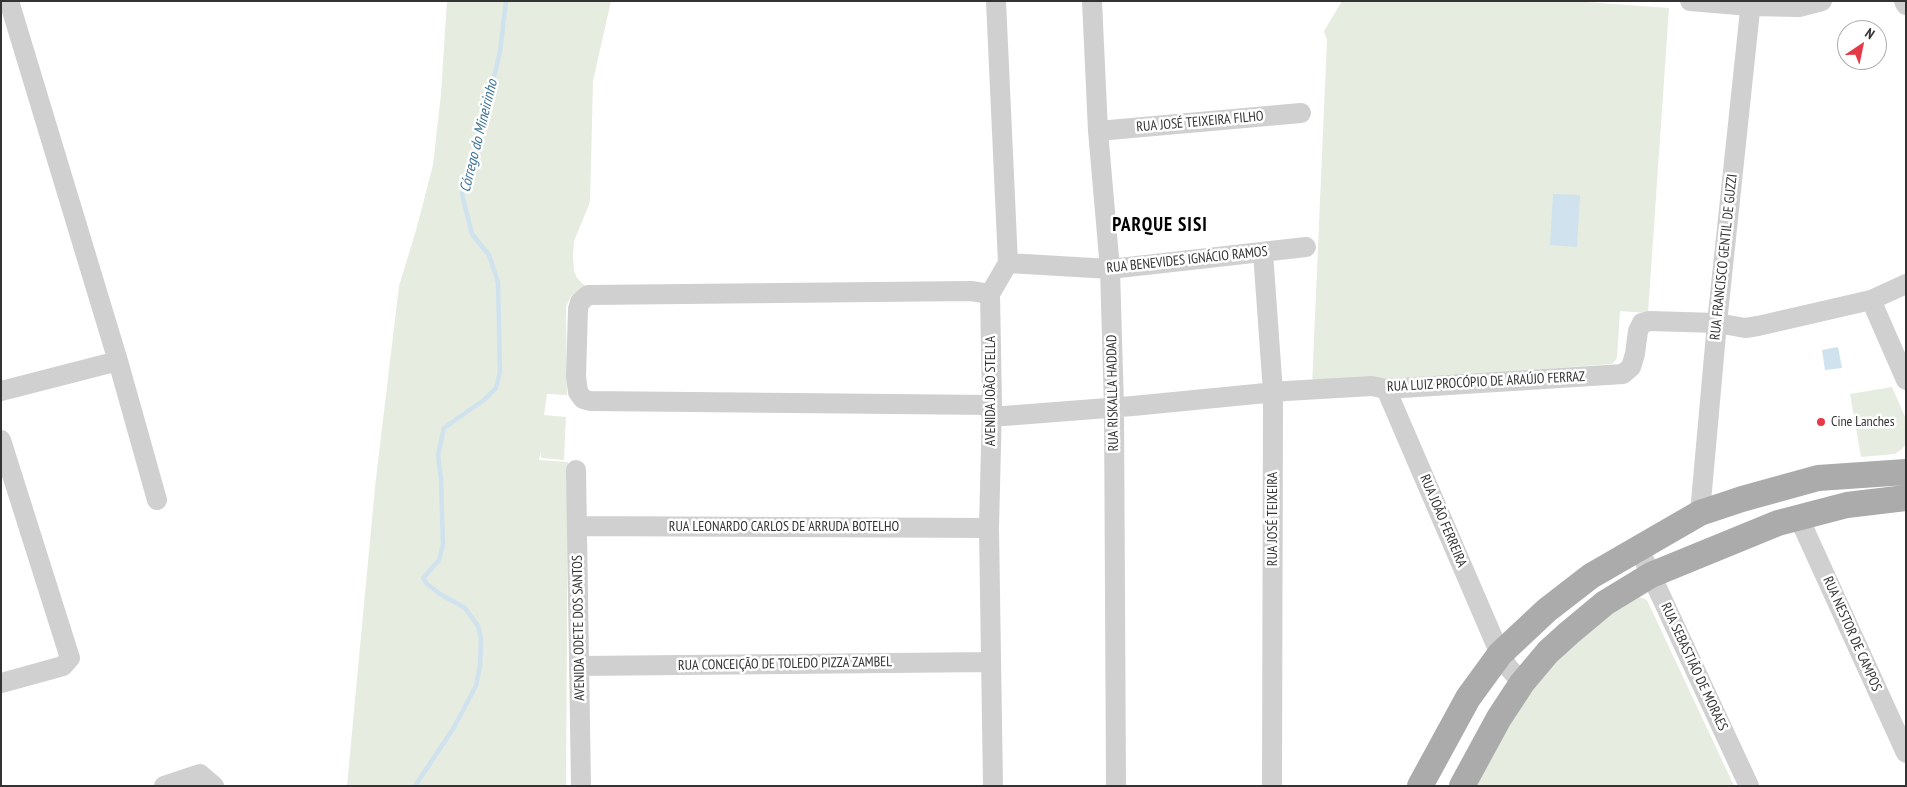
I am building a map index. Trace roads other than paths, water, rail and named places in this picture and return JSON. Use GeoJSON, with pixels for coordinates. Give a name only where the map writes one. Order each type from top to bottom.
{"type":"FeatureCollection","features":[{"type":"Feature","properties":{"kind":"main road"},"geometry":{"type":"LineString","coordinates":[[1420,786],[1468,698],[1500,654],[1547,610],[1584,582],[1700,513],[1818,478],[1906,472]]}},
{"type":"Feature","properties":{"kind":"main road"},"geometry":{"type":"LineString","coordinates":[[1462,786],[1522,683],[1548,652],[1605,603],[1651,575],[1796,517],[1847,505],[1906,498]]}},
{"type":"Feature","properties":{"kind":"street"},"geometry":{"type":"LineString","coordinates":[[9,1],[118,361],[157,500]]}},
{"type":"Feature","properties":{"kind":"street"},"geometry":{"type":"LineString","coordinates":[[990,294],[1008,263],[996,1]]}},
{"type":"Feature","properties":{"kind":"street","name":"RUA RISKALLA HADDAD"},"geometry":{"type":"LineString","coordinates":[[1092,1],[1098,131],[1110,269],[1114,407],[1116,786]]}},
{"type":"Feature","properties":{"kind":"street"},"geometry":{"type":"LineString","coordinates":[[1690,1],[1799,7],[1822,1]]}},
{"type":"Feature","properties":{"kind":"street"},"geometry":{"type":"LineString","coordinates":[[1904,1],[1906,5]]}},
{"type":"Feature","properties":{"kind":"street","name":"RUA FRANCISCO GENTIL DE GUZZI"},"geometry":{"type":"LineString","coordinates":[[1700,513],[1717,324],[1750,4]]}},
{"type":"Feature","properties":{"kind":"street","name":"RUA JOSÉ TEIXEIRA FILHO"},"geometry":{"type":"LineString","coordinates":[[1098,131],[1301,112]]}},
{"type":"Feature","properties":{"kind":"street","name":"RUA BENEVIDES IGNÁCIO RAMOS"},"geometry":{"type":"LineString","coordinates":[[1008,263],[1110,269],[1306,247]]}},
{"type":"Feature","properties":{"kind":"street","name":"RUA JOSÉ TEIXEIRA"},"geometry":{"type":"LineString","coordinates":[[1263,252],[1273,392],[1272,786]]}},
{"type":"Feature","properties":{"kind":"street","name":"RUA LUIZ PROCÓPIO DE ARAÚJO FERRAZ"},"geometry":{"type":"LineString","coordinates":[[990,294],[971,291],[588,295],[580,302],[578,309],[577,389],[581,396],[590,401],[991,410],[1004,416],[1273,392],[1372,386],[1386,389],[1623,374],[1631,367],[1638,331],[1642,322],[1717,324],[1745,328],[1870,300],[1906,284]]}},
{"type":"Feature","properties":{"kind":"street","name":"AVENIDA JOÃO STELLA"},"geometry":{"type":"LineString","coordinates":[[990,294],[989,528],[993,786]]}},
{"type":"Feature","properties":{"kind":"street"},"geometry":{"type":"LineString","coordinates":[[1870,300],[1906,380]]}},
{"type":"Feature","properties":{"kind":"street"},"geometry":{"type":"LineString","coordinates":[[1,391],[118,361]]}},
{"type":"Feature","properties":{"kind":"street","name":"RUA JOÃO FERREIRA"},"geometry":{"type":"LineString","coordinates":[[1386,389],[1500,654],[1522,683]]}},
{"type":"Feature","properties":{"kind":"street"},"geometry":{"type":"LineString","coordinates":[[1,440],[70,658],[63,666],[1,683]]}},
{"type":"Feature","properties":{"kind":"street","name":"AVENIDA ODETE DOS SANTOS"},"geometry":{"type":"LineString","coordinates":[[576,470],[581,786]]}},
{"type":"Feature","properties":{"kind":"street","name":"RUA NESTOR DE CAMPOS"},"geometry":{"type":"LineString","coordinates":[[1796,517],[1804,528],[1906,753]]}},
{"type":"Feature","properties":{"kind":"street","name":"RUA LEONARDO CARLOS DE ARRUDA BOTELHO"},"geometry":{"type":"LineString","coordinates":[[578,526],[989,528]]}},
{"type":"Feature","properties":{"kind":"street","name":"RUA SEBASTIÃO DE MORAES"},"geometry":{"type":"LineString","coordinates":[[1639,549],[1749,786]]}},
{"type":"Feature","properties":{"kind":"street","name":"RUA CONCEIÇÃO DE TOLEDO PIZZA ZAMBEL"},"geometry":{"type":"LineString","coordinates":[[580,666],[991,662]]}},
{"type":"Feature","properties":{"kind":"street"},"geometry":{"type":"LineString","coordinates":[[164,786],[200,774],[214,786]]}},
{"type":"Feature","properties":{"kind":"water"},"geometry":{"type":"Polygon","coordinates":[[[1553,194],[1580,195],[1577,247],[1550,245],[1553,194]]]}},
{"type":"Feature","properties":{"kind":"water"},"geometry":{"type":"Polygon","coordinates":[[[1838,347],[1842,368],[1825,370],[1822,350],[1838,347]]]}},
{"type":"Feature","properties":{"kind":"waterway","name":"Córrego do Mineirinho"},"geometry":{"type":"LineString","coordinates":[[415,786],[453,729],[476,686],[480,666],[481,639],[478,626],[465,608],[440,594],[427,584],[423,578],[439,560],[443,545],[441,479],[438,455],[444,428],[484,400],[496,388],[500,372],[498,282],[489,255],[472,234],[462,194],[485,114],[500,52],[506,1]]}},
{"type":"Feature","properties":{"kind":"place","name":"Cine Lanches"},"geometry":{"type":"Point","coordinates":[1821,422]}},
{"type":"Feature","properties":{"kind":"district","name":"PARQUE SISI"},"geometry":{"type":"Point","coordinates":[1160,226]}}]}
